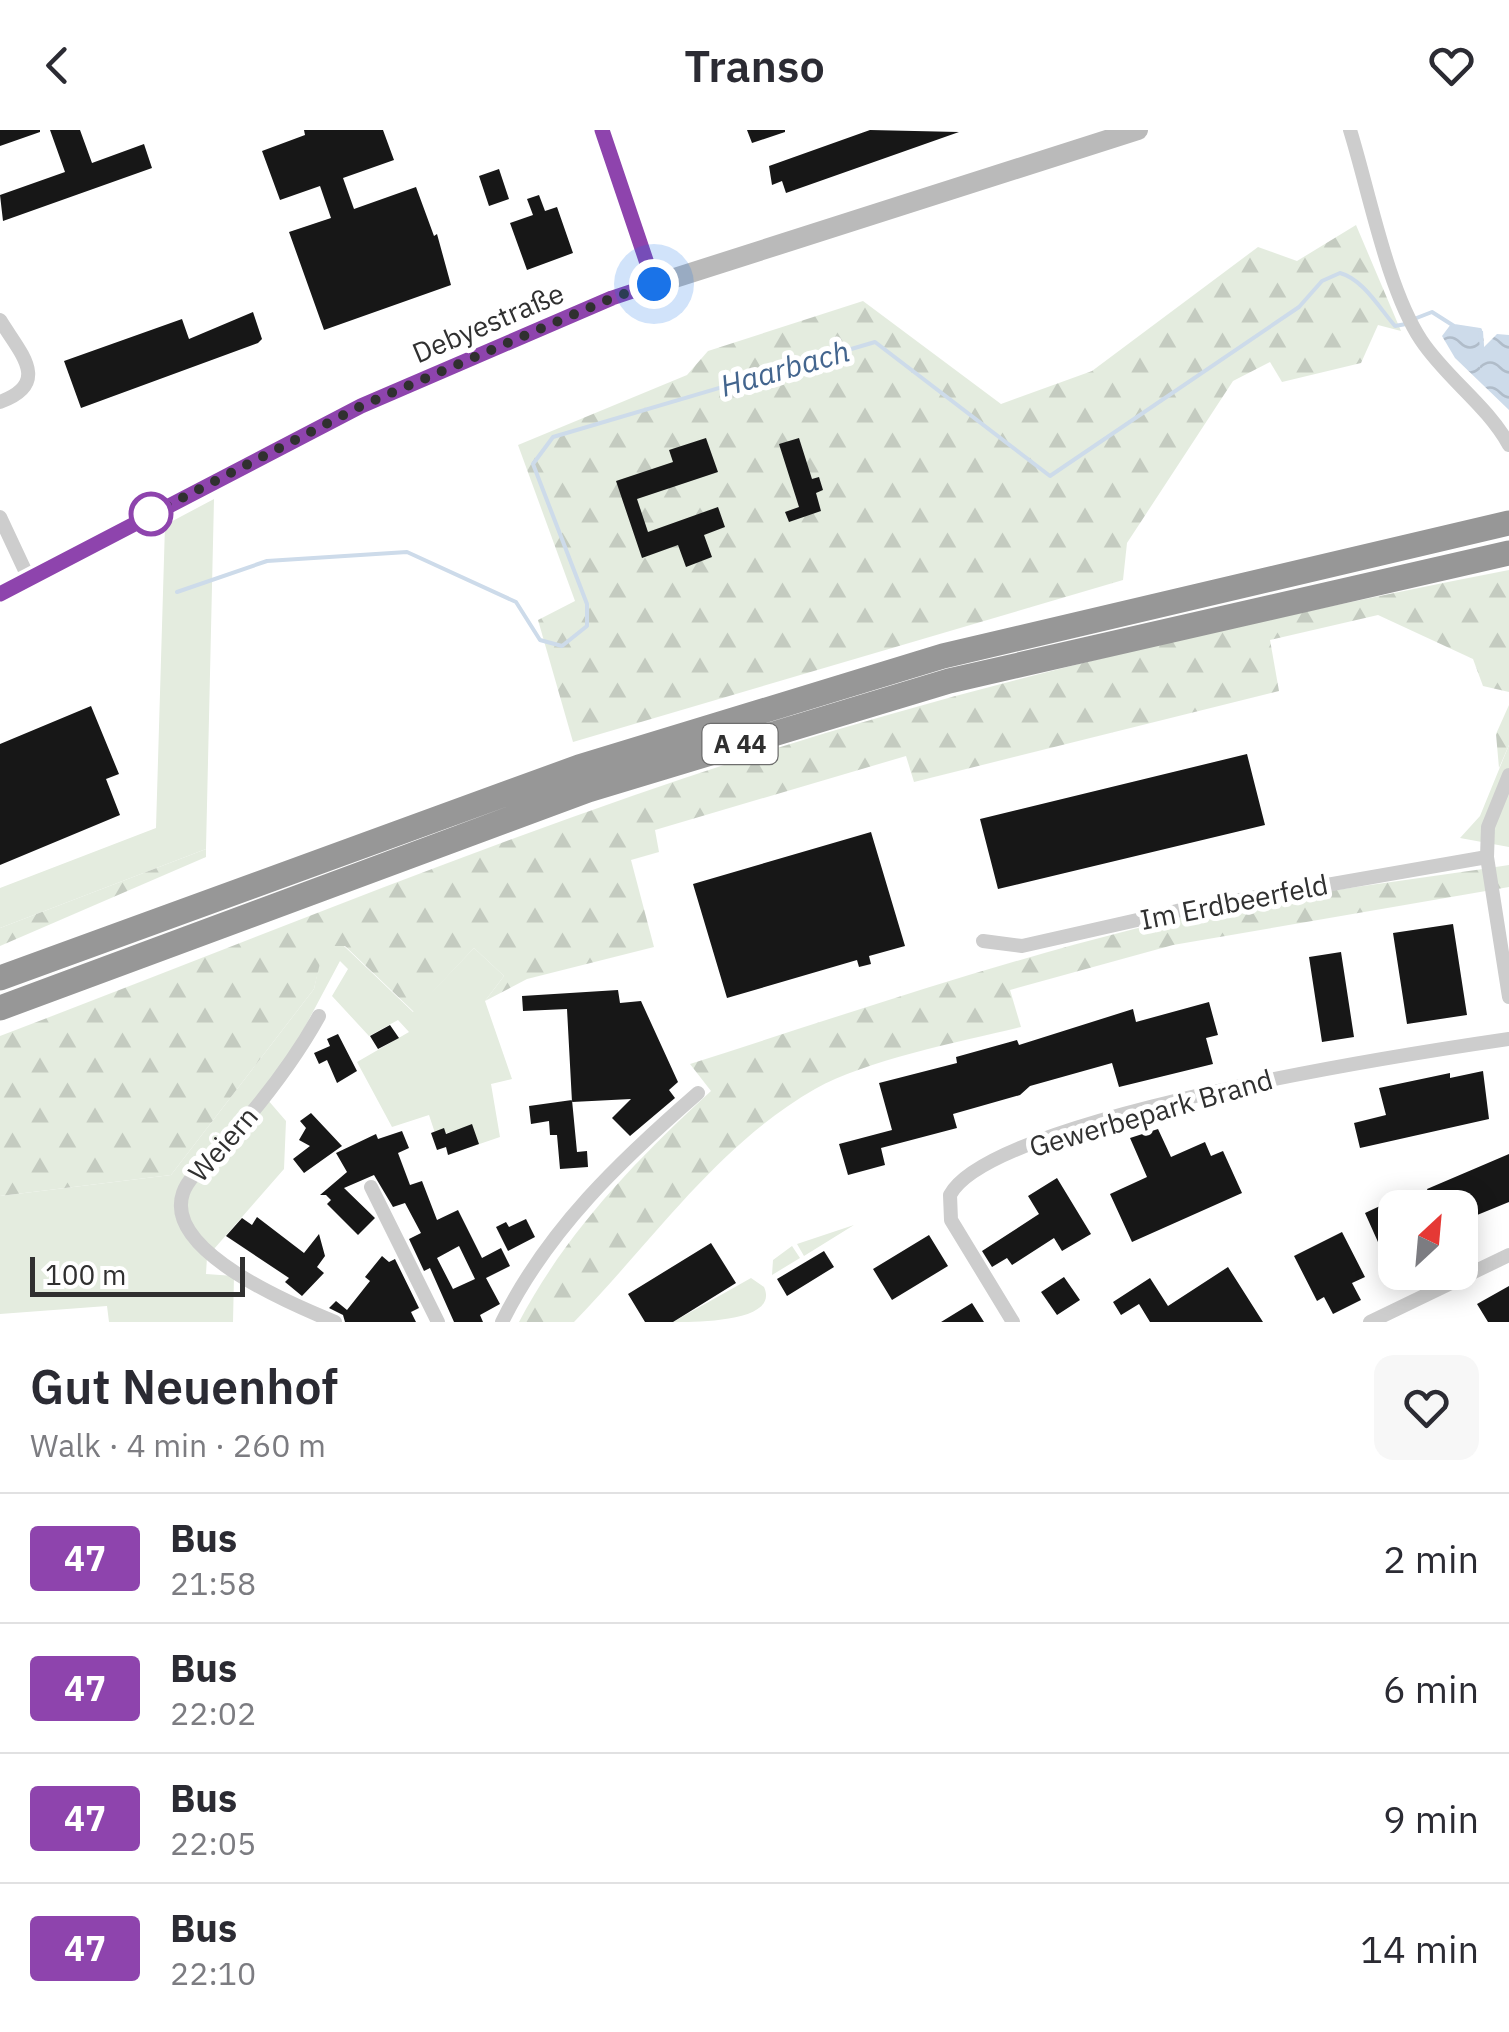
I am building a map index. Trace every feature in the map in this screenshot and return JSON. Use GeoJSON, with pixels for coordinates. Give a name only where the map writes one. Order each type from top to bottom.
{"type":"FeatureCollection","features":[{"type":"Feature","properties":{"kind":"highway","name":"A 44"},"geometry":{"type":"LineString","coordinates":[[0,978],[579,767],[888,673],[1503,525]]}},
{"type":"Feature","properties":{"kind":"highway","name":"A 44"},"geometry":{"type":"LineString","coordinates":[[0,1008],[588,790],[949,681],[1505,554]]}},
{"type":"Feature","properties":{"kind":"main road"},"geometry":{"type":"LineString","coordinates":[[602,130],[654,284]]}},
{"type":"Feature","properties":{"kind":"main road","name":"Debyestraße"},"geometry":{"type":"LineString","coordinates":[[0,594],[361,406],[612,298],[1138,130]]}},
{"type":"Feature","properties":{"kind":"street"},"geometry":{"type":"LineString","coordinates":[[1350,130],[1410,321],[1445,372],[1484,407],[1509,445]]}},
{"type":"Feature","properties":{"kind":"street"},"geometry":{"type":"LineString","coordinates":[[0,320],[29,368],[29,381],[19,396],[0,402]]}},
{"type":"Feature","properties":{"kind":"street"},"geometry":{"type":"LineString","coordinates":[[0,518],[29,579]]}},
{"type":"Feature","properties":{"kind":"street"},"geometry":{"type":"LineString","coordinates":[[1509,775],[1488,827],[1487,857],[1509,997]]}},
{"type":"Feature","properties":{"kind":"street","name":"Im Erdbeerfeld"},"geometry":{"type":"LineString","coordinates":[[983,941],[1022,946],[1246,898],[1487,857]]}},
{"type":"Feature","properties":{"kind":"street","name":"Weiern"},"geometry":{"type":"LineString","coordinates":[[319,1016],[302,1048],[257,1106],[186,1185],[180,1210],[192,1240],[277,1298],[335,1322]]}},
{"type":"Feature","properties":{"kind":"street","name":"Gewerbepark Brand"},"geometry":{"type":"LineString","coordinates":[[1013,1322],[952,1220],[950,1195],[972,1170],[1094,1125],[1227,1088],[1509,1039]]}},
{"type":"Feature","properties":{"kind":"street"},"geometry":{"type":"LineString","coordinates":[[502,1322],[536,1260],[580,1205],[630,1152],[698,1093]]}},
{"type":"Feature","properties":{"kind":"street"},"geometry":{"type":"LineString","coordinates":[[371,1187],[438,1322]]}},
{"type":"Feature","properties":{"kind":"street"},"geometry":{"type":"LineString","coordinates":[[1370,1322],[1509,1255]]}},
{"type":"Feature","properties":{"kind":"green space"},"geometry":{"type":"Polygon","coordinates":[[[1356,225],[1401,331],[1378,325],[1361,363],[1282,382],[1270,362],[1233,381],[1127,543],[1123,580],[573,742],[538,620],[575,601],[518,445],[687,375],[708,351],[863,301],[1001,404],[1092,371],[1258,247],[1297,261],[1356,225]]]}},
{"type":"Feature","properties":{"kind":"green space"},"geometry":{"type":"Polygon","coordinates":[[[214,499],[206,849],[0,928],[0,888],[156,828],[165,525],[214,499]]]}},
{"type":"Feature","properties":{"kind":"green space"},"geometry":{"type":"Polygon","coordinates":[[[1509,570],[1509,692],[1483,686],[1473,659],[1378,615],[1270,640],[1279,691],[914,782],[906,756],[655,830],[659,852],[631,860],[654,947],[527,979],[485,1001],[504,976],[474,948],[414,1012],[345,946],[324,946],[314,989],[171,1175],[0,1196],[0,1036],[473,853],[739,760],[1066,667],[1509,570]]]}},
{"type":"Feature","properties":{"kind":"green space"},"geometry":{"type":"Polygon","coordinates":[[[1509,705],[1509,745],[1499,768],[1496,734],[1509,705]]]}},
{"type":"Feature","properties":{"kind":"green space"},"geometry":{"type":"Polygon","coordinates":[[[1509,745],[1509,847],[1460,838],[1480,816],[1509,745]]]}},
{"type":"Feature","properties":{"kind":"green space"},"geometry":{"type":"Polygon","coordinates":[[[206,849],[206,857],[0,946],[0,928],[206,849]]]}},
{"type":"Feature","properties":{"kind":"green space"},"geometry":{"type":"Polygon","coordinates":[[[1509,865],[1509,887],[1173,945],[1010,990],[1021,1027],[887,1060],[815,1089],[780,1112],[716,1166],[574,1322],[519,1322],[559,1257],[605,1198],[711,1091],[690,1064],[966,976],[1134,929],[1273,900],[1509,865]]]}},
{"type":"Feature","properties":{"kind":"green space"},"geometry":{"type":"Polygon","coordinates":[[[323,946],[344,946],[413,1012],[474,948],[504,976],[485,1001],[512,1079],[491,1084],[500,1137],[456,1152],[450,1132],[436,1136],[429,1115],[392,1127],[357,1062],[409,1032],[398,1020],[369,1036],[332,996],[348,969],[340,961],[291,1053],[261,1092],[286,1121],[284,1169],[207,1257],[206,1274],[234,1276],[233,1322],[109,1322],[107,1306],[0,1314],[0,1196],[171,1175],[314,989],[323,946]]]}},
{"type":"Feature","properties":{"kind":"green space"},"geometry":{"type":"Polygon","coordinates":[[[854,1225],[804,1256],[797,1244],[854,1225]]]}},
{"type":"Feature","properties":{"kind":"green space"},"geometry":{"type":"Polygon","coordinates":[[[792,1246],[800,1258],[772,1275],[773,1260],[792,1246]]]}},
{"type":"Feature","properties":{"kind":"green space"},"geometry":{"type":"Polygon","coordinates":[[[751,1278],[764,1287],[766,1299],[760,1307],[734,1318],[673,1322],[751,1278]]]}},
{"type":"Feature","properties":{"kind":"water"},"geometry":{"type":"Polygon","coordinates":[[[1451,324],[1483,331],[1484,347],[1497,334],[1509,335],[1509,410],[1455,358],[1442,336],[1451,324]]]}},
{"type":"Feature","properties":{"kind":"building"},"geometry":{"type":"Polygon","coordinates":[[[0,130],[40,130],[40,132],[0,146],[0,130]]]}},
{"type":"Feature","properties":{"kind":"building"},"geometry":{"type":"Polygon","coordinates":[[[50,130],[80,130],[92,163],[144,144],[152,168],[3,221],[0,195],[65,172],[50,130]]]}},
{"type":"Feature","properties":{"kind":"building"},"geometry":{"type":"Polygon","coordinates":[[[304,130],[383,130],[394,160],[343,178],[354,209],[416,187],[434,236],[437,234],[451,285],[324,330],[289,232],[331,218],[320,186],[280,200],[262,151],[305,135],[304,130]]]}},
{"type":"Feature","properties":{"kind":"building"},"geometry":{"type":"Polygon","coordinates":[[[747,130],[785,130],[785,132],[752,143],[747,130]]]}},
{"type":"Feature","properties":{"kind":"building"},"geometry":{"type":"Polygon","coordinates":[[[870,130],[959,132],[786,193],[782,181],[772,185],[769,166],[870,130]]]}},
{"type":"Feature","properties":{"kind":"building"},"geometry":{"type":"Polygon","coordinates":[[[499,169],[509,199],[489,206],[479,176],[499,169]]]}},
{"type":"Feature","properties":{"kind":"building"},"geometry":{"type":"Polygon","coordinates":[[[539,195],[545,211],[557,207],[573,253],[527,270],[510,223],[533,215],[527,199],[539,195]]]}},
{"type":"Feature","properties":{"kind":"building"},"geometry":{"type":"Polygon","coordinates":[[[253,312],[262,339],[258,343],[81,408],[64,361],[182,319],[189,339],[253,312]]]}},
{"type":"Feature","properties":{"kind":"building"},"geometry":{"type":"Polygon","coordinates":[[[706,438],[718,472],[637,499],[648,532],[718,507],[725,527],[704,535],[712,557],[686,567],[678,545],[642,558],[616,481],[673,462],[669,450],[706,438]]]}},
{"type":"Feature","properties":{"kind":"building"},"geometry":{"type":"Polygon","coordinates":[[[799,438],[812,479],[819,477],[823,490],[816,493],[821,511],[789,522],[785,512],[799,507],[779,444],[799,438]]]}},
{"type":"Feature","properties":{"kind":"building"},"geometry":{"type":"Polygon","coordinates":[[[91,706],[119,774],[106,779],[120,815],[0,865],[0,744],[91,706]]]}},
{"type":"Feature","properties":{"kind":"building"},"geometry":{"type":"Polygon","coordinates":[[[1247,754],[1265,825],[998,889],[980,819],[1247,754]]]}},
{"type":"Feature","properties":{"kind":"building"},"geometry":{"type":"Polygon","coordinates":[[[871,832],[905,946],[869,956],[871,964],[859,967],[857,960],[727,998],[693,884],[871,832]]]}},
{"type":"Feature","properties":{"kind":"building"},"geometry":{"type":"Polygon","coordinates":[[[1453,924],[1467,1015],[1407,1024],[1393,933],[1453,924]]]}},
{"type":"Feature","properties":{"kind":"building"},"geometry":{"type":"Polygon","coordinates":[[[1341,952],[1354,1037],[1322,1042],[1309,957],[1341,952]]]}},
{"type":"Feature","properties":{"kind":"building"},"geometry":{"type":"Polygon","coordinates":[[[618,990],[620,1003],[641,1001],[678,1082],[669,1090],[675,1098],[630,1136],[612,1118],[631,1099],[572,1102],[567,1009],[523,1011],[522,996],[618,990]]]}},
{"type":"Feature","properties":{"kind":"building"},"geometry":{"type":"Polygon","coordinates":[[[1209,1002],[1218,1035],[1206,1038],[1213,1064],[1119,1087],[1112,1063],[1030,1086],[1020,1095],[953,1114],[957,1128],[881,1148],[885,1165],[848,1175],[839,1144],[892,1130],[879,1083],[957,1063],[956,1057],[1017,1040],[1019,1045],[1133,1009],[1136,1022],[1209,1002]]]}},
{"type":"Feature","properties":{"kind":"building"},"geometry":{"type":"Polygon","coordinates":[[[390,1025],[399,1038],[378,1049],[370,1036],[390,1025]]]}},
{"type":"Feature","properties":{"kind":"building"},"geometry":{"type":"Polygon","coordinates":[[[338,1034],[357,1071],[337,1083],[327,1060],[319,1064],[314,1053],[330,1046],[327,1039],[338,1034]]]}},
{"type":"Feature","properties":{"kind":"building"},"geometry":{"type":"Polygon","coordinates":[[[1483,1071],[1489,1119],[1360,1148],[1354,1123],[1386,1115],[1379,1088],[1450,1073],[1450,1078],[1483,1071]]]}},
{"type":"Feature","properties":{"kind":"building"},"geometry":{"type":"Polygon","coordinates":[[[572,1100],[577,1152],[587,1151],[588,1167],[560,1169],[557,1135],[550,1135],[549,1121],[531,1124],[529,1106],[572,1100]]]}},
{"type":"Feature","properties":{"kind":"building"},"geometry":{"type":"Polygon","coordinates":[[[311,1113],[342,1146],[304,1173],[293,1159],[310,1146],[299,1140],[306,1128],[300,1121],[311,1113]]]}},
{"type":"Feature","properties":{"kind":"building"},"geometry":{"type":"Polygon","coordinates":[[[472,1124],[479,1144],[448,1155],[446,1147],[437,1150],[431,1133],[444,1128],[446,1134],[472,1124]]]}},
{"type":"Feature","properties":{"kind":"building"},"geometry":{"type":"Polygon","coordinates":[[[1158,1129],[1171,1157],[1205,1142],[1211,1156],[1223,1151],[1242,1193],[1132,1242],[1110,1194],[1147,1177],[1130,1138],[1158,1129]]]}},
{"type":"Feature","properties":{"kind":"building"},"geometry":{"type":"Polygon","coordinates":[[[402,1131],[409,1148],[398,1153],[410,1185],[422,1181],[437,1220],[458,1210],[482,1258],[501,1248],[510,1266],[486,1278],[500,1304],[480,1315],[483,1322],[454,1322],[430,1268],[424,1271],[409,1239],[421,1233],[405,1203],[393,1207],[374,1175],[344,1188],[375,1218],[358,1235],[327,1204],[331,1200],[320,1195],[347,1172],[336,1153],[376,1134],[378,1139],[402,1131]],[[459,1246],[437,1258],[453,1289],[475,1279],[459,1246]]]}},
{"type":"Feature","properties":{"kind":"building"},"geometry":{"type":"Polygon","coordinates":[[[1509,1154],[1509,1202],[1478,1215],[1478,1190],[1427,1189],[1509,1154]]]}},
{"type":"Feature","properties":{"kind":"building"},"geometry":{"type":"Polygon","coordinates":[[[1057,1178],[1091,1234],[1062,1251],[1054,1238],[1012,1265],[1007,1258],[992,1267],[982,1251],[1039,1214],[1028,1196],[1057,1178]]]}},
{"type":"Feature","properties":{"kind":"building"},"geometry":{"type":"Polygon","coordinates":[[[1378,1207],[1378,1242],[1365,1213],[1378,1207]]]}},
{"type":"Feature","properties":{"kind":"building"},"geometry":{"type":"Polygon","coordinates":[[[257,1217],[304,1253],[319,1234],[325,1256],[317,1267],[324,1273],[302,1296],[285,1282],[289,1278],[226,1236],[242,1218],[252,1225],[257,1217]]]}},
{"type":"Feature","properties":{"kind":"building"},"geometry":{"type":"Polygon","coordinates":[[[526,1219],[535,1237],[508,1251],[496,1227],[506,1222],[509,1227],[526,1219]]]}},
{"type":"Feature","properties":{"kind":"building"},"geometry":{"type":"Polygon","coordinates":[[[1342,1232],[1365,1277],[1352,1283],[1361,1300],[1333,1314],[1324,1297],[1317,1301],[1294,1256],[1342,1232]]]}},
{"type":"Feature","properties":{"kind":"building"},"geometry":{"type":"Polygon","coordinates":[[[929,1235],[948,1266],[892,1300],[873,1269],[929,1235]]]}},
{"type":"Feature","properties":{"kind":"building"},"geometry":{"type":"Polygon","coordinates":[[[711,1243],[736,1283],[673,1322],[645,1322],[628,1294],[711,1243]]]}},
{"type":"Feature","properties":{"kind":"building"},"geometry":{"type":"Polygon","coordinates":[[[824,1251],[834,1267],[787,1296],[777,1279],[824,1251]]]}},
{"type":"Feature","properties":{"kind":"building"},"geometry":{"type":"Polygon","coordinates":[[[382,1256],[389,1262],[395,1259],[419,1308],[411,1312],[416,1322],[345,1322],[343,1315],[329,1308],[336,1301],[347,1310],[370,1281],[365,1277],[382,1256]]]}},
{"type":"Feature","properties":{"kind":"building"},"geometry":{"type":"Polygon","coordinates":[[[1228,1267],[1263,1322],[1150,1322],[1139,1304],[1121,1315],[1113,1302],[1150,1278],[1168,1306],[1228,1267]]]}},
{"type":"Feature","properties":{"kind":"building"},"geometry":{"type":"Polygon","coordinates":[[[1064,1277],[1080,1300],[1057,1315],[1041,1292],[1064,1277]]]}},
{"type":"Feature","properties":{"kind":"building"},"geometry":{"type":"Polygon","coordinates":[[[1509,1286],[1509,1322],[1488,1322],[1477,1304],[1509,1286]]]}},
{"type":"Feature","properties":{"kind":"building"},"geometry":{"type":"Polygon","coordinates":[[[972,1303],[984,1322],[941,1322],[972,1303]]]}},
{"type":"Feature","properties":{"kind":"waterway","name":"Haarbach"},"geometry":{"type":"LineString","coordinates":[[177,592],[267,561],[407,552],[516,602],[540,640],[562,646],[587,626],[587,604],[533,464],[553,437],[875,342],[1050,476],[1299,307],[1322,281],[1340,273],[1364,288],[1395,326],[1406,324]]}},
{"type":"Feature","properties":{"kind":"waterway","name":"Haarbach"},"geometry":{"type":"LineString","coordinates":[[1414,319],[1432,312],[1454,326],[1480,330],[1482,348]]}},
{"type":"Feature","properties":{"kind":"bus line","name":"47"},"geometry":{"type":"LineString","coordinates":[[0,594],[361,406],[612,298],[654,284],[602,130]]}},
{"type":"Feature","properties":{"kind":"route"},"geometry":{"type":"LineString","coordinates":[[151,514],[361,406],[612,298],[654,284]]}}]}
